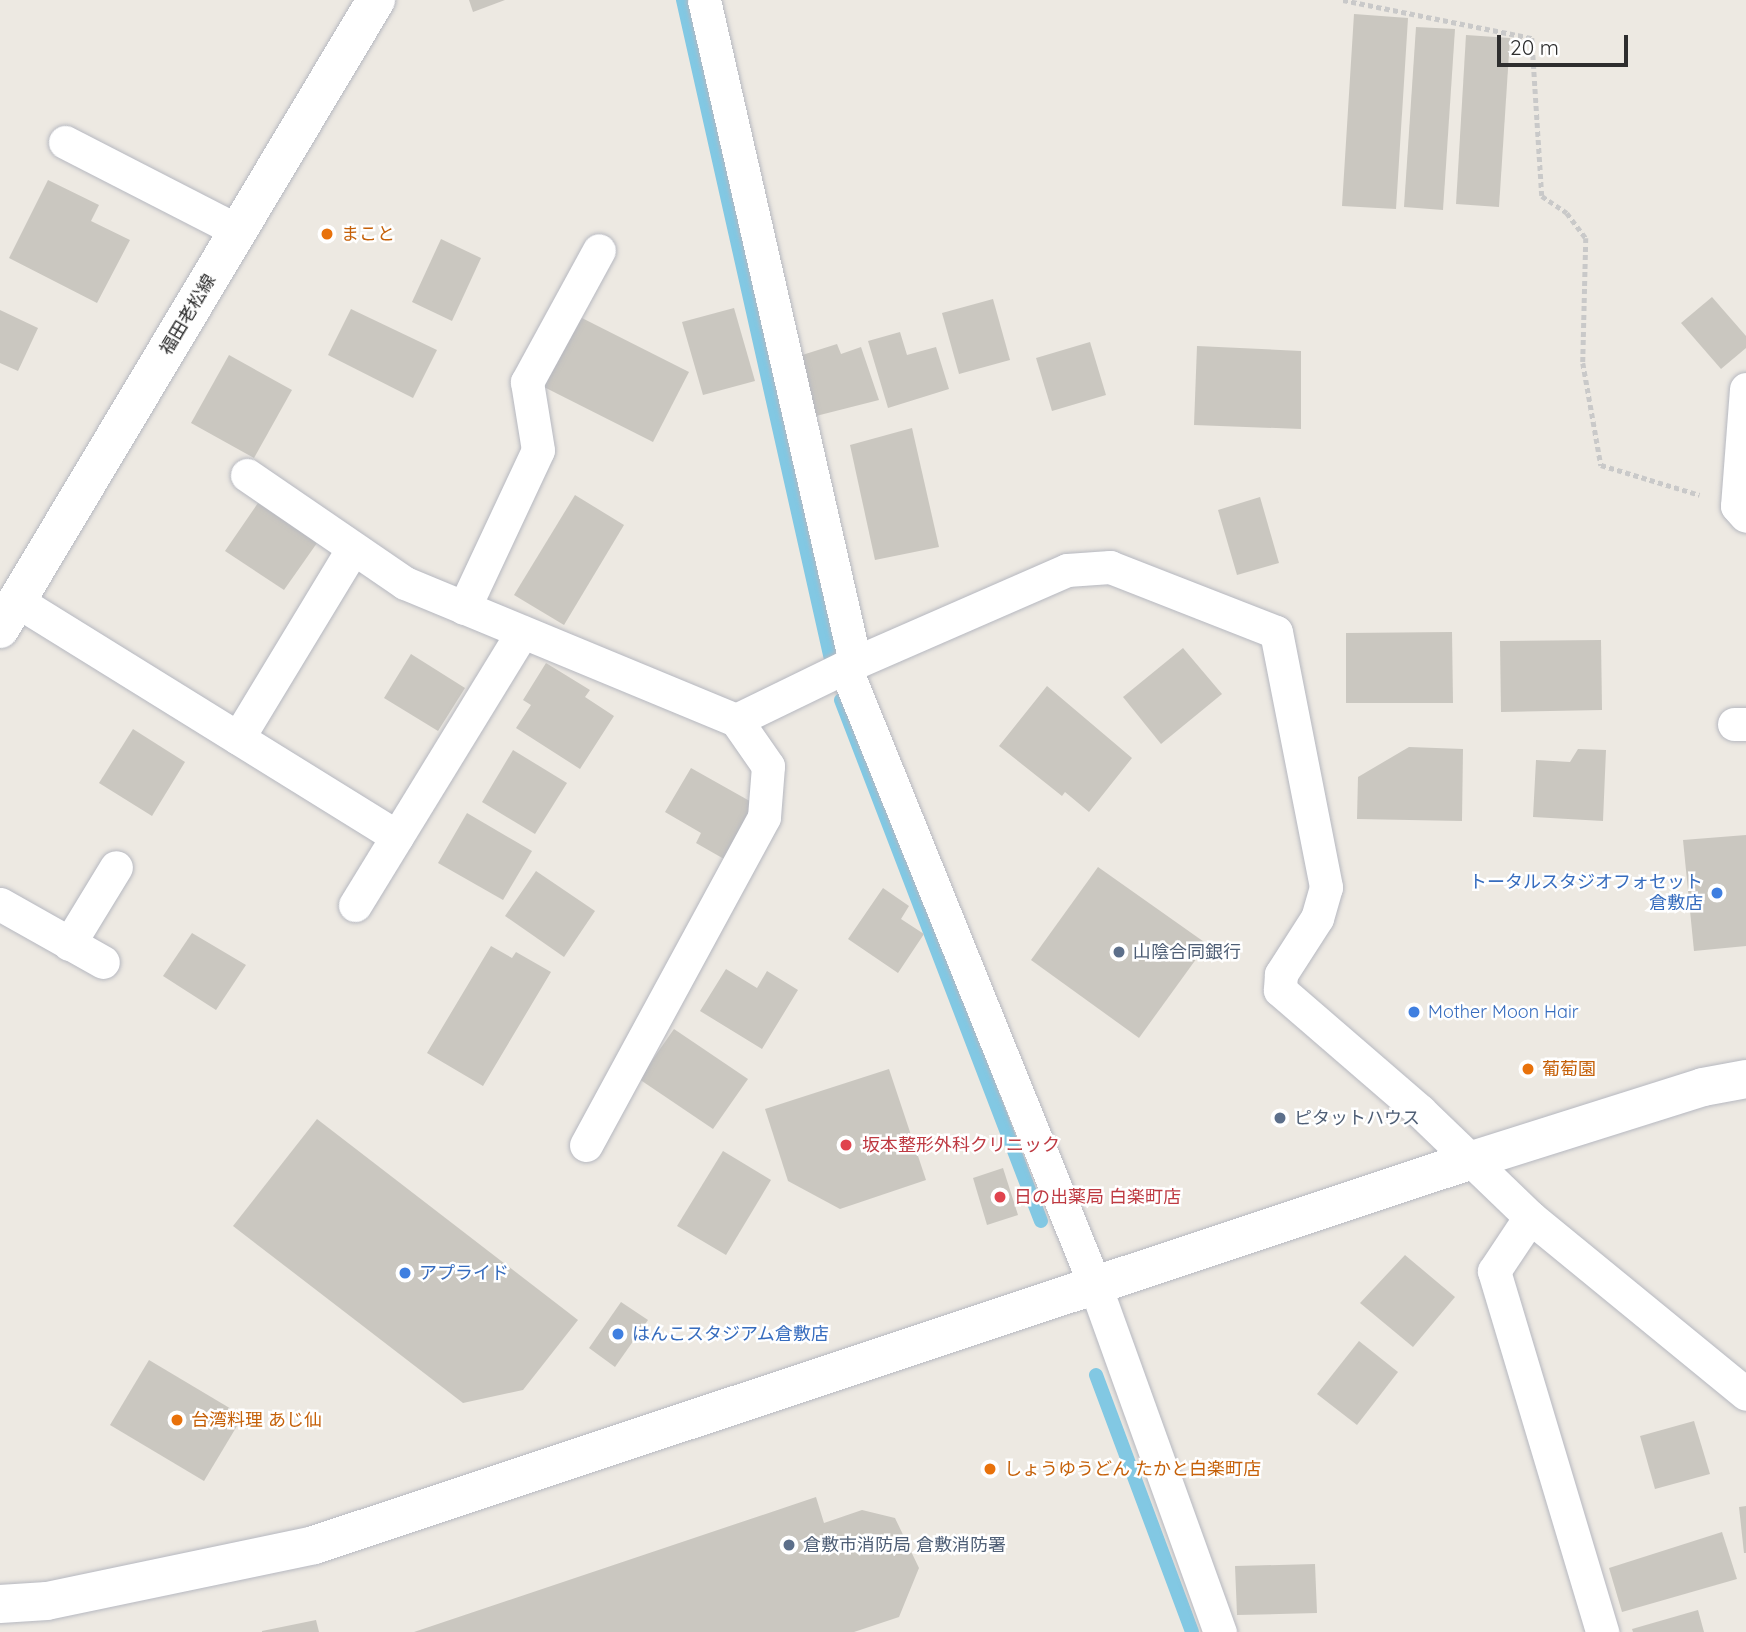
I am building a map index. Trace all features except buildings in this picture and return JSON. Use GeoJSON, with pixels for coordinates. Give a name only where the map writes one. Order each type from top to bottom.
{"type":"FeatureCollection","features":[{"type":"Feature","properties":{"kind":"street","name":"福田老松線"},"geometry":{"type":"LineString","coordinates":[[8,615],[376,0]]}},
{"type":"Feature","properties":{"kind":"street"},"geometry":{"type":"LineString","coordinates":[[704,0],[841,669],[1096,1288],[1220,1632]]}},
{"type":"Feature","properties":{"kind":"street"},"geometry":{"type":"LineString","coordinates":[[65,142],[238,231]]}},
{"type":"Feature","properties":{"kind":"street"},"geometry":{"type":"LineString","coordinates":[[464,608],[538,450],[527,382],[598,250]]}},
{"type":"Feature","properties":{"kind":"street"},"geometry":{"type":"LineString","coordinates":[[1742,511],[1746,389]]}},
{"type":"Feature","properties":{"kind":"street"},"geometry":{"type":"LineString","coordinates":[[247,475],[405,583],[736,720],[768,766],[764,817],[586,1145]]}},
{"type":"Feature","properties":{"kind":"street"},"geometry":{"type":"LineString","coordinates":[[238,738],[353,548]]}},
{"type":"Feature","properties":{"kind":"street"},"geometry":{"type":"LineString","coordinates":[[736,720],[841,669],[1067,570],[1110,567],[1276,632],[1326,887],[1317,918],[1281,974],[1280,990],[1472,1160],[1530,1217],[1746,1394]]}},
{"type":"Feature","properties":{"kind":"street"},"geometry":{"type":"LineString","coordinates":[[8,615],[238,738],[397,836]]}},
{"type":"Feature","properties":{"kind":"street"},"geometry":{"type":"LineString","coordinates":[[355,905],[522,632]]}},
{"type":"Feature","properties":{"kind":"street"},"geometry":{"type":"LineString","coordinates":[[69,944],[116,867]]}},
{"type":"Feature","properties":{"kind":"street"},"geometry":{"type":"LineString","coordinates":[[0,904],[103,962]]}},
{"type":"Feature","properties":{"kind":"street"},"geometry":{"type":"LineString","coordinates":[[0,1604],[47,1601],[314,1545],[1096,1288],[1472,1160],[1703,1087],[1746,1079]]}},
{"type":"Feature","properties":{"kind":"street"},"geometry":{"type":"LineString","coordinates":[[1530,1217],[1494,1271],[1602,1632]]}},
{"type":"Feature","properties":{"kind":"path"},"geometry":{"type":"LineString","coordinates":[[1343,0],[1532,38],[1542,196],[1567,213],[1586,238],[1583,363],[1601,466],[1742,511]]}},
{"type":"Feature","properties":{"kind":"waterway"},"geometry":{"type":"LineString","coordinates":[[683,0],[834,673]]}},
{"type":"Feature","properties":{"kind":"waterway"},"geometry":{"type":"LineString","coordinates":[[841,700],[1041,1221]]}},
{"type":"Feature","properties":{"kind":"waterway"},"geometry":{"type":"LineString","coordinates":[[1096,1375],[1192,1632]]}},
{"type":"Feature","properties":{"kind":"place","name":"まこと"},"geometry":{"type":"Point","coordinates":[327,234]}},
{"type":"Feature","properties":{"kind":"place","name":"トータルスタジオフォセット 倉敷店"},"geometry":{"type":"Point","coordinates":[1717,893]}},
{"type":"Feature","properties":{"kind":"place","name":"山陰合同銀行"},"geometry":{"type":"Point","coordinates":[1119,952]}},
{"type":"Feature","properties":{"kind":"place","name":"Mother Moon Hair"},"geometry":{"type":"Point","coordinates":[1414,1012]}},
{"type":"Feature","properties":{"kind":"place","name":"葡萄園"},"geometry":{"type":"Point","coordinates":[1528,1069]}},
{"type":"Feature","properties":{"kind":"place","name":"ピタットハウス"},"geometry":{"type":"Point","coordinates":[1280,1118]}},
{"type":"Feature","properties":{"kind":"place","name":"坂本整形外科クリニック"},"geometry":{"type":"Point","coordinates":[846,1145]}},
{"type":"Feature","properties":{"kind":"place","name":"日の出薬局 白楽町店"},"geometry":{"type":"Point","coordinates":[1000,1197]}},
{"type":"Feature","properties":{"kind":"place","name":"アプライド"},"geometry":{"type":"Point","coordinates":[405,1273]}},
{"type":"Feature","properties":{"kind":"place","name":"はんこスタジアム倉敷店"},"geometry":{"type":"Point","coordinates":[618,1334]}},
{"type":"Feature","properties":{"kind":"place","name":"台湾料理 あじ仙"},"geometry":{"type":"Point","coordinates":[177,1420]}},
{"type":"Feature","properties":{"kind":"place","name":"しょうゆうどん たかと白楽町店"},"geometry":{"type":"Point","coordinates":[990,1469]}},
{"type":"Feature","properties":{"kind":"place","name":"倉敷市消防局 倉敷消防署"},"geometry":{"type":"Point","coordinates":[789,1545]}}]}
